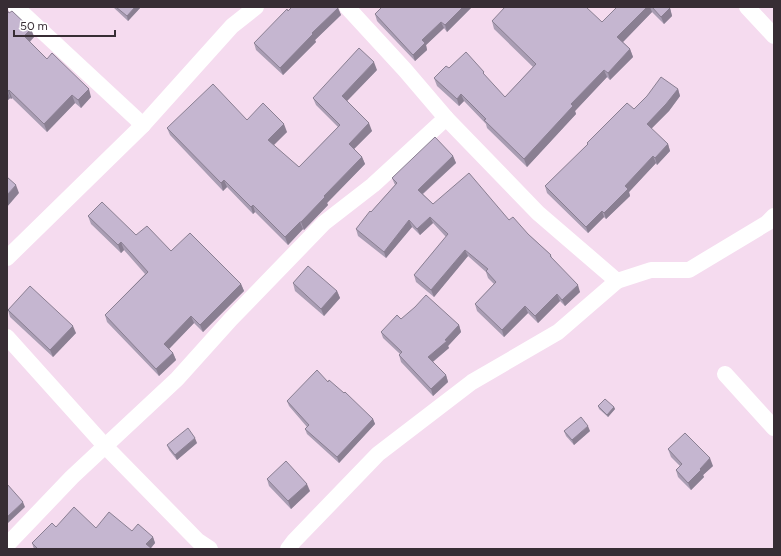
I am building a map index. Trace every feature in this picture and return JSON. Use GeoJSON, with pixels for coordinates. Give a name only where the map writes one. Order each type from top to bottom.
{"type":"FeatureCollection","features":[{"type":"Feature","properties":{"kind":"street"},"geometry":{"type":"LineString","coordinates":[[16,7],[143,125]]}},
{"type":"Feature","properties":{"kind":"street"},"geometry":{"type":"LineString","coordinates":[[7,258],[143,125],[232,26],[256,7]]}},
{"type":"Feature","properties":{"kind":"street"},"geometry":{"type":"LineString","coordinates":[[347,7],[406,70],[446,118],[538,213],[617,281]]}},
{"type":"Feature","properties":{"kind":"street"},"geometry":{"type":"LineString","coordinates":[[747,7],[774,36]]}},
{"type":"Feature","properties":{"kind":"street"},"geometry":{"type":"LineString","coordinates":[[7,545],[72,477],[177,379],[231,319],[324,223],[373,185],[446,118]]}},
{"type":"Feature","properties":{"kind":"street"},"geometry":{"type":"LineString","coordinates":[[288,549],[378,454],[472,382],[558,332],[617,281],[650,270],[689,270],[766,223],[774,216]]}},
{"type":"Feature","properties":{"kind":"street"},"geometry":{"type":"LineString","coordinates":[[7,337],[105,446],[193,535],[210,549]]}},
{"type":"Feature","properties":{"kind":"street"},"geometry":{"type":"LineString","coordinates":[[725,374],[774,428]]}},
{"type":"Feature","properties":{"kind":"building"},"geometry":{"type":"Polygon","coordinates":[[[116,7],[135,7],[127,16],[116,7]]]}},
{"type":"Feature","properties":{"kind":"building"},"geometry":{"type":"Polygon","coordinates":[[[292,7],[338,8],[312,33],[313,34],[280,68],[254,43],[287,9],[288,11],[292,7]]]}},
{"type":"Feature","properties":{"kind":"building"},"geometry":{"type":"Polygon","coordinates":[[[382,7],[463,7],[445,25],[441,22],[422,40],[425,43],[413,55],[375,14],[382,7]]]}},
{"type":"Feature","properties":{"kind":"building"},"geometry":{"type":"Polygon","coordinates":[[[505,7],[586,7],[602,22],[617,7],[647,7],[617,37],[630,49],[608,73],[604,70],[571,104],[573,106],[524,159],[484,120],[486,119],[461,94],[457,99],[434,78],[446,66],[449,68],[466,52],[505,97],[536,64],[492,21],[505,7]]]}},
{"type":"Feature","properties":{"kind":"building"},"geometry":{"type":"Polygon","coordinates":[[[652,7],[668,7],[670,8],[661,17],[652,7]]]}},
{"type":"Feature","properties":{"kind":"building"},"geometry":{"type":"Polygon","coordinates":[[[7,10],[9,13],[12,11],[31,29],[24,36],[47,59],[52,53],[89,89],[78,100],[72,95],[44,124],[9,90],[7,90],[7,10]]]}},
{"type":"Feature","properties":{"kind":"building"},"geometry":{"type":"Polygon","coordinates":[[[359,48],[374,62],[342,96],[369,123],[349,144],[362,157],[285,237],[253,205],[251,207],[224,180],[221,183],[167,128],[213,84],[247,120],[263,103],[284,124],[268,140],[299,167],[340,125],[313,98],[359,48]]]}},
{"type":"Feature","properties":{"kind":"building"},"geometry":{"type":"Polygon","coordinates":[[[661,77],[678,89],[647,124],[668,144],[655,158],[653,156],[625,186],[628,189],[604,213],[602,211],[586,227],[545,186],[627,103],[634,109],[647,96],[661,77]]]}},
{"type":"Feature","properties":{"kind":"building"},"geometry":{"type":"Polygon","coordinates":[[[435,137],[453,156],[418,190],[433,204],[469,173],[509,220],[513,217],[528,234],[551,255],[550,256],[578,285],[562,300],[557,294],[535,316],[525,306],[502,330],[475,304],[496,282],[486,271],[488,269],[465,250],[431,290],[414,275],[448,234],[430,217],[417,229],[409,220],[384,252],[356,229],[370,211],[371,212],[397,183],[392,178],[435,137]]]}},
{"type":"Feature","properties":{"kind":"building"},"geometry":{"type":"Polygon","coordinates":[[[7,177],[16,185],[7,195],[7,177]]]}},
{"type":"Feature","properties":{"kind":"building"},"geometry":{"type":"Polygon","coordinates":[[[102,202],[136,235],[147,226],[171,251],[190,233],[241,284],[200,325],[191,316],[164,344],[173,353],[156,369],[105,315],[148,272],[121,242],[118,245],[88,216],[102,202]]]}},
{"type":"Feature","properties":{"kind":"building"},"geometry":{"type":"Polygon","coordinates":[[[308,266],[337,291],[321,309],[293,283],[308,266]]]}},
{"type":"Feature","properties":{"kind":"building"},"geometry":{"type":"Polygon","coordinates":[[[30,286],[73,326],[50,350],[8,310],[30,286]]]}},
{"type":"Feature","properties":{"kind":"building"},"geometry":{"type":"Polygon","coordinates":[[[426,295],[459,325],[445,340],[447,341],[428,357],[446,375],[431,389],[399,355],[402,352],[381,332],[397,315],[401,319],[426,295]]]}},
{"type":"Feature","properties":{"kind":"building"},"geometry":{"type":"Polygon","coordinates":[[[317,370],[328,382],[329,380],[344,393],[345,392],[373,419],[337,457],[305,429],[309,425],[287,401],[317,370]]]}},
{"type":"Feature","properties":{"kind":"building"},"geometry":{"type":"Polygon","coordinates":[[[605,399],[614,407],[607,415],[598,406],[605,399]]]}},
{"type":"Feature","properties":{"kind":"building"},"geometry":{"type":"Polygon","coordinates":[[[581,417],[588,426],[572,440],[564,431],[581,417]]]}},
{"type":"Feature","properties":{"kind":"building"},"geometry":{"type":"Polygon","coordinates":[[[188,428],[195,438],[175,455],[167,445],[188,428]]]}},
{"type":"Feature","properties":{"kind":"building"},"geometry":{"type":"Polygon","coordinates":[[[685,433],[710,458],[688,483],[676,470],[682,464],[668,449],[685,433]]]}},
{"type":"Feature","properties":{"kind":"building"},"geometry":{"type":"Polygon","coordinates":[[[286,461],[307,484],[288,501],[267,479],[286,461]]]}},
{"type":"Feature","properties":{"kind":"building"},"geometry":{"type":"Polygon","coordinates":[[[7,484],[23,502],[7,517],[7,484]]]}},
{"type":"Feature","properties":{"kind":"building"},"geometry":{"type":"Polygon","coordinates":[[[74,507],[96,528],[109,512],[132,531],[138,524],[153,537],[146,544],[152,549],[38,549],[32,543],[52,523],[56,527],[74,507]]]}}]}
